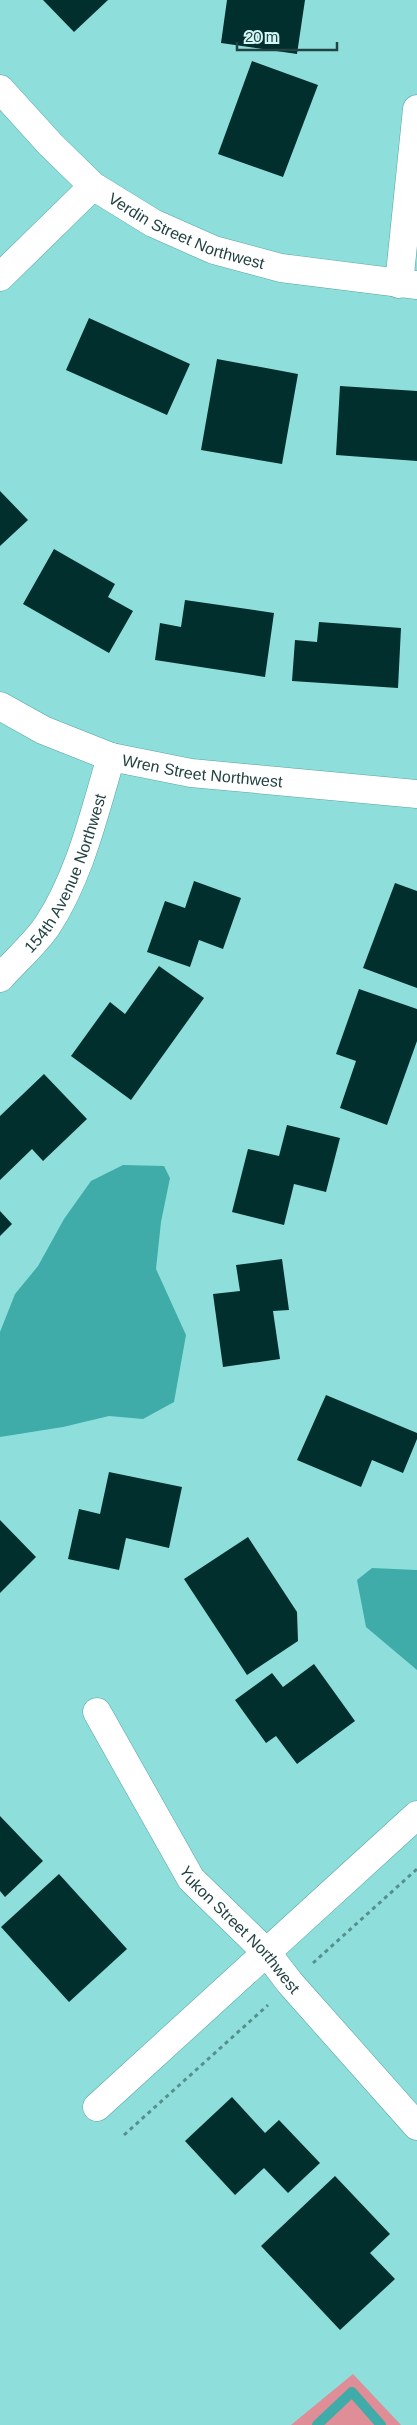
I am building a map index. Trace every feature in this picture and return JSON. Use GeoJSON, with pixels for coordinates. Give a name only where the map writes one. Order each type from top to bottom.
{"type":"FeatureCollection","features":[{"type":"Feature","properties":{"kind":"street","name":"Verdin Street Northwest"},"geometry":{"type":"LineString","coordinates":[[0,89],[50,144],[93,186],[153,223],[214,250],[281,268],[408,285]]}},
{"type":"Feature","properties":{"kind":"street"},"geometry":{"type":"LineString","coordinates":[[408,285],[417,109]]}},
{"type":"Feature","properties":{"kind":"street"},"geometry":{"type":"LineString","coordinates":[[0,277],[93,186]]}},
{"type":"Feature","properties":{"kind":"street","name":"Wren Street Northwest"},"geometry":{"type":"LineString","coordinates":[[0,706],[43,730],[111,757],[191,773],[417,794]]}},
{"type":"Feature","properties":{"kind":"street","name":"154th Avenue Northwest"},"geometry":{"type":"LineString","coordinates":[[0,978],[46,927],[71,880],[91,825],[111,757]]}},
{"type":"Feature","properties":{"kind":"street","name":"Yukon Street Northwest"},"geometry":{"type":"LineString","coordinates":[[97,1712],[191,1879],[268,1953],[290,1983],[417,2126]]}},
{"type":"Feature","properties":{"kind":"street"},"geometry":{"type":"LineString","coordinates":[[97,2107],[268,1953],[417,1815]]}},
{"type":"Feature","properties":{"kind":"shaded area"},"geometry":{"type":"Polygon","coordinates":[[[353,2374],[401,2425],[291,2425],[353,2374]]]}},
{"type":"Feature","properties":{"kind":"water"},"geometry":{"type":"Polygon","coordinates":[[[123,1165],[164,1166],[170,1178],[161,1222],[156,1269],[186,1335],[174,1402],[143,1419],[109,1416],[63,1427],[0,1437],[0,1332],[15,1294],[38,1266],[64,1219],[91,1181],[123,1165]]]}},
{"type":"Feature","properties":{"kind":"water"},"geometry":{"type":"Polygon","coordinates":[[[372,1568],[417,1570],[417,1670],[366,1627],[357,1580],[372,1568]]]}},
{"type":"Feature","properties":{"kind":"building"},"geometry":{"type":"Polygon","coordinates":[[[43,0],[108,0],[74,32],[43,0]]]}},
{"type":"Feature","properties":{"kind":"building"},"geometry":{"type":"Polygon","coordinates":[[[227,0],[305,0],[297,54],[221,43],[227,0]]]}},
{"type":"Feature","properties":{"kind":"building"},"geometry":{"type":"Polygon","coordinates":[[[252,61],[318,85],[283,177],[218,154],[252,61]]]}},
{"type":"Feature","properties":{"kind":"building"},"geometry":{"type":"Polygon","coordinates":[[[89,318],[190,364],[167,415],[66,370],[89,318]]]}},
{"type":"Feature","properties":{"kind":"building"},"geometry":{"type":"Polygon","coordinates":[[[217,359],[298,374],[282,464],[201,450],[217,359]]]}},
{"type":"Feature","properties":{"kind":"building"},"geometry":{"type":"Polygon","coordinates":[[[340,386],[417,391],[417,461],[336,455],[340,386]]]}},
{"type":"Feature","properties":{"kind":"building"},"geometry":{"type":"Polygon","coordinates":[[[0,491],[28,520],[0,546],[0,491]]]}},
{"type":"Feature","properties":{"kind":"building"},"geometry":{"type":"Polygon","coordinates":[[[54,549],[115,584],[108,597],[133,611],[109,653],[23,604],[54,549]]]}},
{"type":"Feature","properties":{"kind":"building"},"geometry":{"type":"Polygon","coordinates":[[[185,600],[274,613],[265,677],[155,660],[160,623],[181,627],[185,600]]]}},
{"type":"Feature","properties":{"kind":"building"},"geometry":{"type":"Polygon","coordinates":[[[319,622],[401,628],[398,688],[292,681],[295,640],[317,642],[319,622]]]}},
{"type":"Feature","properties":{"kind":"building"},"geometry":{"type":"Polygon","coordinates":[[[194,881],[241,898],[223,949],[199,940],[190,967],[147,952],[165,901],[185,908],[194,881]]]}},
{"type":"Feature","properties":{"kind":"building"},"geometry":{"type":"Polygon","coordinates":[[[395,883],[417,891],[417,988],[363,968],[395,883]]]}},
{"type":"Feature","properties":{"kind":"building"},"geometry":{"type":"Polygon","coordinates":[[[159,966],[204,998],[131,1100],[71,1056],[110,1002],[125,1014],[159,966]]]}},
{"type":"Feature","properties":{"kind":"building"},"geometry":{"type":"Polygon","coordinates":[[[359,989],[417,1009],[417,1041],[387,1125],[340,1108],[356,1061],[336,1054],[359,989]]]}},
{"type":"Feature","properties":{"kind":"building"},"geometry":{"type":"Polygon","coordinates":[[[44,1074],[87,1119],[43,1161],[32,1149],[0,1180],[0,1116],[44,1074]]]}},
{"type":"Feature","properties":{"kind":"building"},"geometry":{"type":"Polygon","coordinates":[[[287,1125],[340,1138],[326,1192],[294,1184],[284,1225],[232,1212],[248,1149],[279,1156],[287,1125]]]}},
{"type":"Feature","properties":{"kind":"building"},"geometry":{"type":"Polygon","coordinates":[[[0,1211],[12,1224],[0,1236],[0,1211]]]}},
{"type":"Feature","properties":{"kind":"building"},"geometry":{"type":"Polygon","coordinates":[[[282,1259],[289,1310],[273,1311],[280,1359],[223,1367],[213,1294],[240,1291],[236,1265],[282,1259]]]}},
{"type":"Feature","properties":{"kind":"building"},"geometry":{"type":"Polygon","coordinates":[[[326,1395],[417,1433],[417,1439],[403,1473],[372,1460],[361,1487],[297,1460],[326,1395]]]}},
{"type":"Feature","properties":{"kind":"building"},"geometry":{"type":"Polygon","coordinates":[[[109,1472],[182,1487],[169,1548],[126,1538],[119,1570],[68,1559],[79,1509],[100,1514],[109,1472]]]}},
{"type":"Feature","properties":{"kind":"building"},"geometry":{"type":"Polygon","coordinates":[[[0,1520],[36,1557],[0,1593],[0,1520]]]}},
{"type":"Feature","properties":{"kind":"building"},"geometry":{"type":"Polygon","coordinates":[[[248,1537],[297,1612],[298,1641],[247,1675],[184,1579],[248,1537]]]}},
{"type":"Feature","properties":{"kind":"building"},"geometry":{"type":"Polygon","coordinates":[[[314,1664],[355,1721],[297,1764],[276,1736],[266,1743],[235,1700],[272,1673],[283,1687],[314,1664]]]}},
{"type":"Feature","properties":{"kind":"building"},"geometry":{"type":"Polygon","coordinates":[[[0,1816],[43,1861],[5,1897],[0,1891],[0,1816]]]}},
{"type":"Feature","properties":{"kind":"building"},"geometry":{"type":"Polygon","coordinates":[[[59,1874],[127,1949],[69,2002],[1,1927],[59,1874]]]}},
{"type":"Feature","properties":{"kind":"building"},"geometry":{"type":"Polygon","coordinates":[[[232,2097],[265,2133],[279,2120],[320,2163],[288,2193],[264,2168],[235,2195],[185,2141],[232,2097]]]}},
{"type":"Feature","properties":{"kind":"building"},"geometry":{"type":"Polygon","coordinates":[[[335,2176],[390,2234],[370,2253],[395,2279],[340,2330],[261,2246],[335,2176]]]}},
{"type":"Feature","properties":{"kind":"waterway"},"geometry":{"type":"LineString","coordinates":[[317,2425],[352,2392],[381,2425]]}}]}
